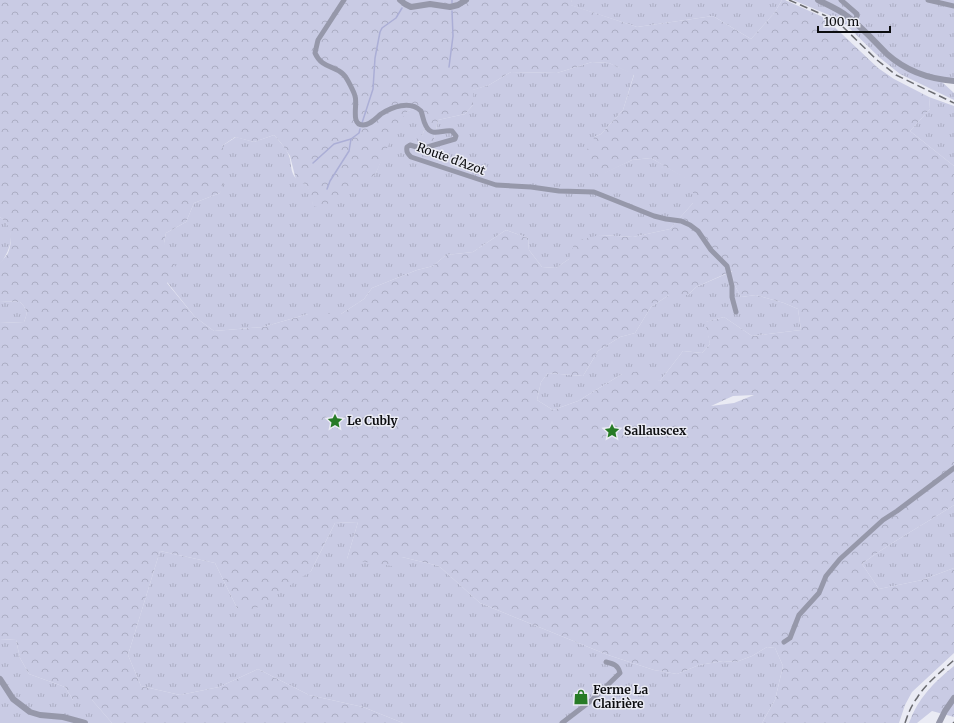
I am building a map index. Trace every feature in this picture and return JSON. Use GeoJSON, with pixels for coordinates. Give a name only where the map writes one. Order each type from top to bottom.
{"type":"FeatureCollection","features":[{"type":"Feature","properties":{"kind":"street","name":"Route d'Azot"},"geometry":{"type":"LineString","coordinates":[[344,0],[318,40],[315,53],[319,60],[325,65],[345,76],[355,96],[355,116],[359,125],[365,125],[396,107],[408,105],[413,106],[421,111],[425,124],[430,131],[437,133],[452,131],[456,136],[455,139],[424,148],[410,145],[406,150],[408,155],[496,185],[531,187],[559,191],[594,192],[654,216],[680,221],[690,225],[698,231],[711,250],[727,266],[736,312]]}},
{"type":"Feature","properties":{"kind":"street"},"geometry":{"type":"LineString","coordinates":[[400,0],[407,6],[414,7],[430,4],[450,7],[458,5],[466,0]]}},
{"type":"Feature","properties":{"kind":"street"},"geometry":{"type":"LineString","coordinates":[[818,0],[836,8],[855,23],[888,55],[899,63],[926,76],[954,80]]}},
{"type":"Feature","properties":{"kind":"street"},"geometry":{"type":"LineString","coordinates":[[841,0],[856,14],[857,16],[855,23]]}},
{"type":"Feature","properties":{"kind":"street"},"geometry":{"type":"LineString","coordinates":[[928,0],[954,6]]}},
{"type":"Feature","properties":{"kind":"street"},"geometry":{"type":"LineString","coordinates":[[784,642],[790,638],[799,615],[819,593],[826,576],[840,559],[883,520],[954,468]]}},
{"type":"Feature","properties":{"kind":"street"},"geometry":{"type":"LineString","coordinates":[[562,723],[592,700],[620,673],[615,664],[606,662]]}},
{"type":"Feature","properties":{"kind":"street"},"geometry":{"type":"LineString","coordinates":[[0,679],[13,698],[30,712],[43,716],[64,717],[86,723]]}},
{"type":"Feature","properties":{"kind":"street"},"geometry":{"type":"LineString","coordinates":[[939,723],[954,698]]}},
{"type":"Feature","properties":{"kind":"green space"},"geometry":{"type":"Polygon","coordinates":[[[0,0],[572,0],[571,5],[637,27],[713,16],[751,39],[775,12],[782,0],[825,18],[878,68],[894,79],[929,97],[930,109],[910,131],[954,166],[954,505],[862,564],[879,589],[922,580],[954,568],[954,653],[912,692],[905,705],[899,723],[762,723],[775,700],[783,666],[775,648],[767,647],[752,656],[736,662],[723,661],[699,665],[677,674],[654,670],[608,655],[480,603],[439,566],[402,557],[392,566],[347,559],[358,522],[335,523],[311,571],[255,609],[237,608],[215,563],[160,551],[128,655],[141,686],[180,695],[219,687],[258,669],[309,695],[363,707],[403,723],[112,723],[92,700],[73,700],[65,687],[29,674],[20,658],[16,640],[0,639],[0,323],[24,322],[26,314],[24,307],[20,302],[0,301],[0,263],[8,253],[11,238],[7,224],[0,217],[0,0]],[[592,62],[557,73],[511,72],[489,85],[473,90],[473,105],[465,114],[438,120],[434,139],[425,157],[410,142],[422,136],[427,123],[420,107],[408,111],[399,122],[375,175],[321,208],[313,206],[307,186],[296,180],[290,156],[274,135],[254,142],[235,137],[222,146],[231,163],[220,193],[194,203],[186,222],[166,233],[164,243],[176,267],[167,283],[195,317],[214,331],[263,327],[308,314],[341,314],[364,299],[372,288],[417,270],[433,266],[446,255],[473,252],[506,230],[528,238],[529,250],[542,267],[556,268],[569,259],[575,241],[600,235],[633,237],[670,229],[693,203],[693,183],[651,158],[632,160],[597,177],[585,151],[593,144],[594,137],[601,134],[623,110],[634,75],[609,63],[592,62]],[[732,271],[696,287],[688,295],[669,295],[651,307],[635,333],[620,337],[598,351],[583,376],[548,373],[541,382],[537,400],[553,410],[578,401],[622,374],[640,371],[660,381],[683,351],[702,353],[710,344],[705,322],[724,317],[752,336],[801,330],[798,309],[784,303],[756,295],[741,297],[734,284],[732,271]],[[754,395],[733,396],[711,406],[734,403],[754,395]]]}},
{"type":"Feature","properties":{"kind":"green space"},"geometry":{"type":"Polygon","coordinates":[[[572,0],[782,0],[775,12],[751,39],[713,16],[637,27],[570,5],[572,0]]]}},
{"type":"Feature","properties":{"kind":"green space"},"geometry":{"type":"Polygon","coordinates":[[[793,0],[954,0],[954,78],[942,82],[954,93],[954,100],[900,74],[880,58],[844,23],[793,0]]]}},
{"type":"Feature","properties":{"kind":"green space"},"geometry":{"type":"Polygon","coordinates":[[[592,62],[609,63],[634,74],[623,110],[601,134],[594,137],[597,176],[632,160],[651,158],[693,182],[693,203],[670,229],[633,237],[600,235],[556,268],[542,267],[529,250],[528,238],[506,230],[473,252],[446,255],[433,266],[417,270],[372,288],[364,299],[341,314],[308,314],[263,327],[214,331],[195,317],[167,282],[164,243],[166,233],[186,222],[194,203],[220,193],[222,146],[236,137],[254,142],[274,135],[288,152],[294,176],[307,186],[312,197],[313,205],[375,175],[398,123],[408,111],[420,107],[427,123],[422,136],[434,139],[438,120],[465,114],[473,105],[472,90],[489,85],[511,72],[557,73],[592,62]]]}},
{"type":"Feature","properties":{"kind":"green space"},"geometry":{"type":"Polygon","coordinates":[[[929,97],[954,106],[954,166],[910,131],[930,109],[929,97]]]}},
{"type":"Feature","properties":{"kind":"green space"},"geometry":{"type":"Polygon","coordinates":[[[0,217],[9,227],[11,240],[10,246],[0,264],[0,217]]]}},
{"type":"Feature","properties":{"kind":"green space"},"geometry":{"type":"Polygon","coordinates":[[[733,271],[734,284],[741,297],[756,295],[784,303],[798,309],[801,330],[752,336],[724,317],[706,322],[710,344],[702,353],[683,351],[660,381],[622,374],[578,401],[553,410],[537,400],[541,382],[548,373],[583,376],[598,351],[620,337],[635,333],[651,307],[669,295],[688,295],[696,287],[733,271]]]}},
{"type":"Feature","properties":{"kind":"green space"},"geometry":{"type":"Polygon","coordinates":[[[0,301],[20,302],[26,311],[24,322],[0,323],[0,301]]]}},
{"type":"Feature","properties":{"kind":"green space"},"geometry":{"type":"Polygon","coordinates":[[[954,505],[954,568],[922,580],[879,589],[862,564],[954,505]]]}},
{"type":"Feature","properties":{"kind":"green space"},"geometry":{"type":"Polygon","coordinates":[[[358,522],[347,559],[402,557],[439,566],[480,603],[608,655],[654,670],[677,674],[699,665],[723,661],[736,662],[752,656],[767,647],[775,648],[783,666],[775,700],[762,723],[403,723],[363,707],[309,695],[258,669],[219,687],[180,695],[141,686],[128,655],[160,551],[215,563],[237,608],[311,571],[335,523],[358,522]]]}},
{"type":"Feature","properties":{"kind":"green space"},"geometry":{"type":"Polygon","coordinates":[[[0,639],[16,640],[20,658],[29,674],[65,687],[73,700],[92,700],[112,723],[0,723],[0,639]]]}},
{"type":"Feature","properties":{"kind":"green space"},"geometry":{"type":"Polygon","coordinates":[[[954,666],[954,717],[932,711],[917,723],[909,723],[917,706],[927,691],[954,666]]]}},
{"type":"Feature","properties":{"kind":"waterway"},"geometry":{"type":"LineString","coordinates":[[362,123],[373,89],[375,58],[380,32],[382,28],[396,18],[402,8]]}},
{"type":"Feature","properties":{"kind":"waterway"},"geometry":{"type":"LineString","coordinates":[[449,67],[453,36],[452,11]]}},
{"type":"Feature","properties":{"kind":"waterway"},"geometry":{"type":"LineString","coordinates":[[327,189],[330,181],[349,151],[351,139],[359,133],[360,129]]}},
{"type":"Feature","properties":{"kind":"waterway"},"geometry":{"type":"LineString","coordinates":[[313,163],[334,144],[351,139]]}},
{"type":"Feature","properties":{"kind":"railway"},"geometry":{"type":"LineString","coordinates":[[789,0],[826,16],[841,25],[877,60],[896,75],[954,103]]}},
{"type":"Feature","properties":{"kind":"railway"},"geometry":{"type":"LineString","coordinates":[[905,723],[911,707],[925,687],[954,660]]}},
{"type":"Feature","properties":{"kind":"place","name":"Le Cubly"},"geometry":{"type":"Point","coordinates":[335,421]}},
{"type":"Feature","properties":{"kind":"place","name":"Sallauscex"},"geometry":{"type":"Point","coordinates":[612,431]}},
{"type":"Feature","properties":{"kind":"place","name":"Ferme La Clairière"},"geometry":{"type":"Point","coordinates":[581,697]}}]}
